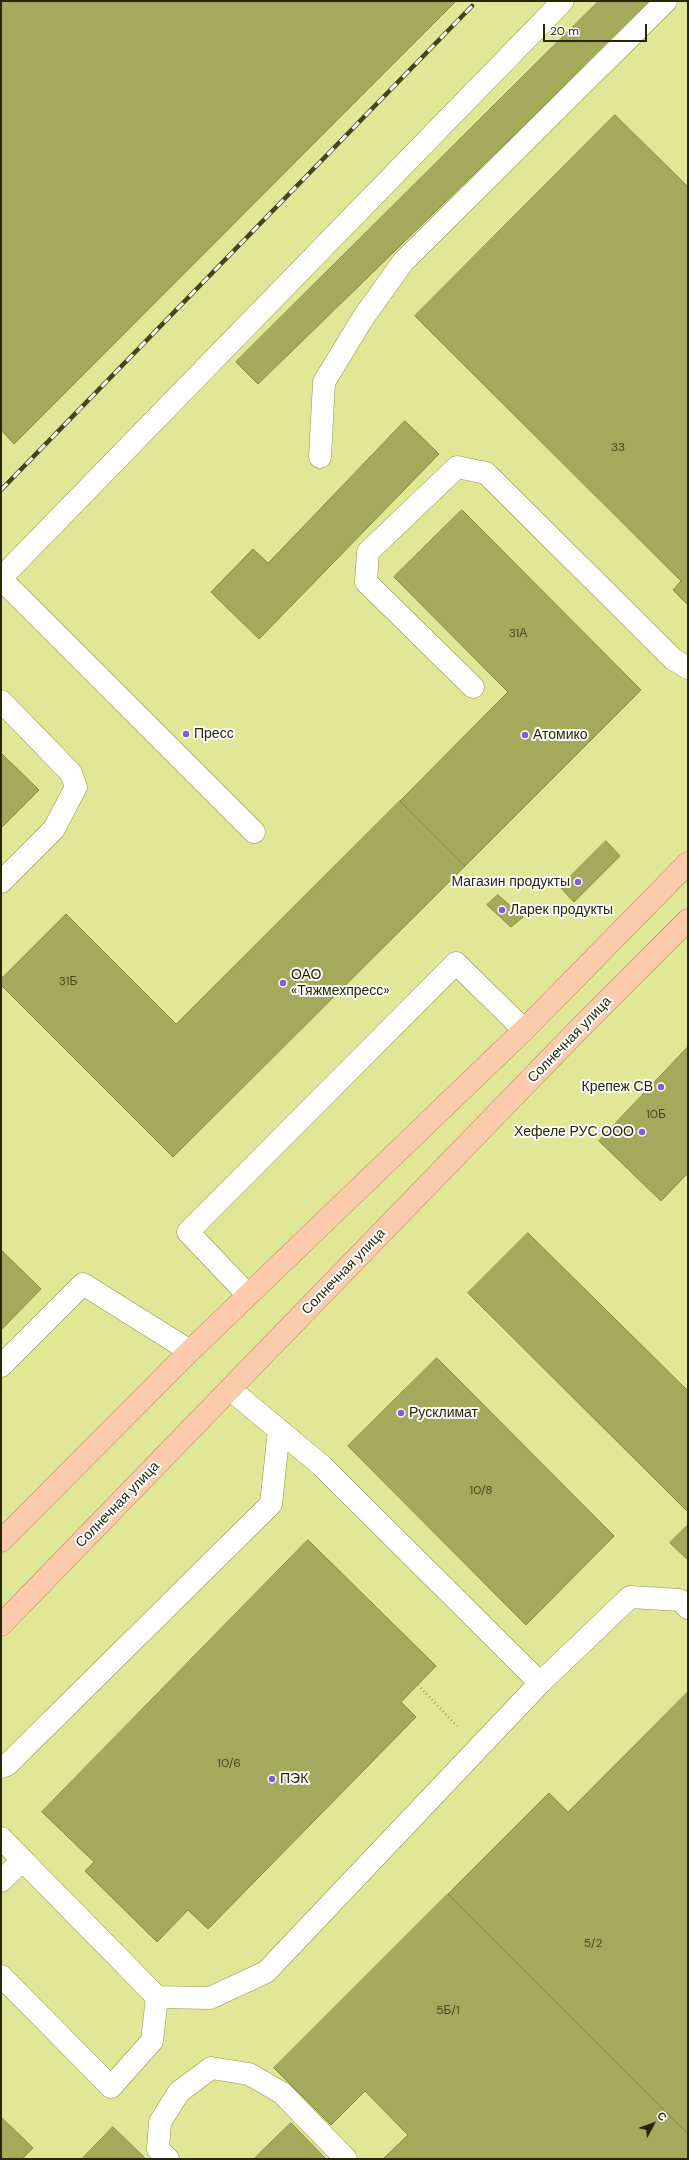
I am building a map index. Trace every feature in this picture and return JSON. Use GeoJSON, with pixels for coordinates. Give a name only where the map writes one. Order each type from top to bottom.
{"type":"FeatureCollection","features":[{"type":"Feature","properties":{"kind":"main road"},"geometry":{"type":"LineString","coordinates":[[2,1538],[190,1351],[524,1030],[688,863]]}},
{"type":"Feature","properties":{"kind":"main road","name":"Солнечная улица"},"geometry":{"type":"LineString","coordinates":[[1,1625],[231,1390],[579,1029],[688,920]]}},
{"type":"Feature","properties":{"kind":"street"},"geometry":{"type":"LineString","coordinates":[[254,832],[1,578],[563,1]]}},
{"type":"Feature","properties":{"kind":"street"},"geometry":{"type":"LineString","coordinates":[[320,457],[324,382],[363,318],[403,262],[666,1]]}},
{"type":"Feature","properties":{"kind":"street"},"geometry":{"type":"LineString","coordinates":[[473,687],[366,582],[368,552],[457,467],[486,473],[674,659],[688,668]]}},
{"type":"Feature","properties":{"kind":"street"},"geometry":{"type":"LineString","coordinates":[[1,702],[71,773],[76,787],[54,829],[1,882]]}},
{"type":"Feature","properties":{"kind":"street"},"geometry":{"type":"LineString","coordinates":[[248,1295],[188,1232],[456,963],[524,1030]]}},
{"type":"Feature","properties":{"kind":"street"},"geometry":{"type":"LineString","coordinates":[[1,1366],[83,1284],[190,1351]]}},
{"type":"Feature","properties":{"kind":"street"},"geometry":{"type":"LineString","coordinates":[[231,1390],[322,1466],[540,1683]]}},
{"type":"Feature","properties":{"kind":"street"},"geometry":{"type":"LineString","coordinates":[[1,1767],[7,1765],[271,1504],[279,1430]]}},
{"type":"Feature","properties":{"kind":"street"},"geometry":{"type":"LineString","coordinates":[[1,1838],[156,1997],[210,1998],[266,1972],[540,1683],[630,1597],[680,1600],[688,1608]]}},
{"type":"Feature","properties":{"kind":"street"},"geometry":{"type":"LineString","coordinates":[[1,1881],[23,1860]]}},
{"type":"Feature","properties":{"kind":"street"},"geometry":{"type":"LineString","coordinates":[[1,1976],[111,2087],[152,2041],[156,1997]]}},
{"type":"Feature","properties":{"kind":"street"},"geometry":{"type":"LineString","coordinates":[[168,2159],[158,2149],[160,2122],[179,2092],[211,2068],[249,2074],[282,2093],[346,2159]]}},
{"type":"Feature","properties":{"kind":"path"},"geometry":{"type":"LineString","coordinates":[[418,1685],[479,1748]]}},
{"type":"Feature","properties":{"kind":"building"},"geometry":{"type":"Polygon","coordinates":[[[1,1],[456,1],[14,444],[1,430],[1,1]]]}},
{"type":"Feature","properties":{"kind":"building"},"geometry":{"type":"Polygon","coordinates":[[[599,1],[652,1],[258,384],[236,362],[599,1]]]}},
{"type":"Feature","properties":{"kind":"building"},"geometry":{"type":"Polygon","coordinates":[[[615,115],[688,187],[688,605],[673,590],[681,581],[415,316],[615,115]]]}},
{"type":"Feature","properties":{"kind":"building"},"geometry":{"type":"Polygon","coordinates":[[[405,421],[439,454],[259,639],[211,592],[253,549],[268,563],[405,421]]]}},
{"type":"Feature","properties":{"kind":"building"},"geometry":{"type":"Polygon","coordinates":[[[462,510],[641,690],[465,866],[400,801],[508,692],[394,577],[462,510]]]}},
{"type":"Feature","properties":{"kind":"building"},"geometry":{"type":"Polygon","coordinates":[[[1,753],[39,790],[1,828],[1,753]]]}},
{"type":"Feature","properties":{"kind":"building"},"geometry":{"type":"Polygon","coordinates":[[[400,801],[465,866],[173,1157],[1,985],[1,979],[66,914],[176,1024],[400,801]]]}},
{"type":"Feature","properties":{"kind":"building"},"geometry":{"type":"Polygon","coordinates":[[[606,841],[620,856],[574,902],[560,887],[606,841]]]}},
{"type":"Feature","properties":{"kind":"building"},"geometry":{"type":"Polygon","coordinates":[[[498,895],[523,917],[511,927],[487,905],[498,895]]]}},
{"type":"Feature","properties":{"kind":"building"},"geometry":{"type":"Polygon","coordinates":[[[688,1047],[688,1173],[661,1201],[599,1141],[688,1047]]]}},
{"type":"Feature","properties":{"kind":"building"},"geometry":{"type":"Polygon","coordinates":[[[528,1233],[688,1391],[688,1512],[468,1293],[528,1233]]]}},
{"type":"Feature","properties":{"kind":"building"},"geometry":{"type":"Polygon","coordinates":[[[1,1250],[41,1289],[1,1330],[1,1250]]]}},
{"type":"Feature","properties":{"kind":"building"},"geometry":{"type":"Polygon","coordinates":[[[437,1358],[614,1536],[526,1625],[348,1446],[437,1358]]]}},
{"type":"Feature","properties":{"kind":"building"},"geometry":{"type":"Polygon","coordinates":[[[688,1525],[688,1560],[670,1543],[688,1525]]]}},
{"type":"Feature","properties":{"kind":"building"},"geometry":{"type":"Polygon","coordinates":[[[308,1540],[436,1666],[401,1702],[416,1717],[208,1929],[188,1910],[157,1942],[85,1871],[94,1862],[42,1812],[308,1540]]]}},
{"type":"Feature","properties":{"kind":"building"},"geometry":{"type":"Polygon","coordinates":[[[688,1692],[688,2134],[448,1894],[549,1793],[568,1812],[688,1692]]]}},
{"type":"Feature","properties":{"kind":"building"},"geometry":{"type":"Polygon","coordinates":[[[448,1894],[688,2134],[688,2159],[383,2159],[408,2135],[365,2091],[331,2125],[274,2068],[448,1894]]]}},
{"type":"Feature","properties":{"kind":"building"},"geometry":{"type":"Polygon","coordinates":[[[1,2117],[33,2148],[22,2159],[1,2159],[1,2117]]]}},
{"type":"Feature","properties":{"kind":"building"},"geometry":{"type":"Polygon","coordinates":[[[291,2123],[326,2159],[254,2159],[291,2123]]]}},
{"type":"Feature","properties":{"kind":"building"},"geometry":{"type":"Polygon","coordinates":[[[113,2127],[146,2159],[82,2159],[113,2127]]]}},
{"type":"Feature","properties":{"kind":"railway"},"geometry":{"type":"LineString","coordinates":[[1,490],[472,6]]}},
{"type":"Feature","properties":{"kind":"place","name":"Пресс"},"geometry":{"type":"Point","coordinates":[186,734]}},
{"type":"Feature","properties":{"kind":"place","name":"Атомико"},"geometry":{"type":"Point","coordinates":[525,735]}},
{"type":"Feature","properties":{"kind":"place","name":"Магазин продукты"},"geometry":{"type":"Point","coordinates":[578,882]}},
{"type":"Feature","properties":{"kind":"place","name":"Ларек продукты"},"geometry":{"type":"Point","coordinates":[502,910]}},
{"type":"Feature","properties":{"kind":"place","name":"ОАО «Тяжмехпресс»"},"geometry":{"type":"Point","coordinates":[283,983]}},
{"type":"Feature","properties":{"kind":"place","name":"Крепеж СВ"},"geometry":{"type":"Point","coordinates":[661,1087]}},
{"type":"Feature","properties":{"kind":"place","name":"Хефеле РУС ООО"},"geometry":{"type":"Point","coordinates":[642,1132]}},
{"type":"Feature","properties":{"kind":"place","name":"Русклимат"},"geometry":{"type":"Point","coordinates":[401,1413]}},
{"type":"Feature","properties":{"kind":"place","name":"ПЭК"},"geometry":{"type":"Point","coordinates":[272,1779]}}]}
